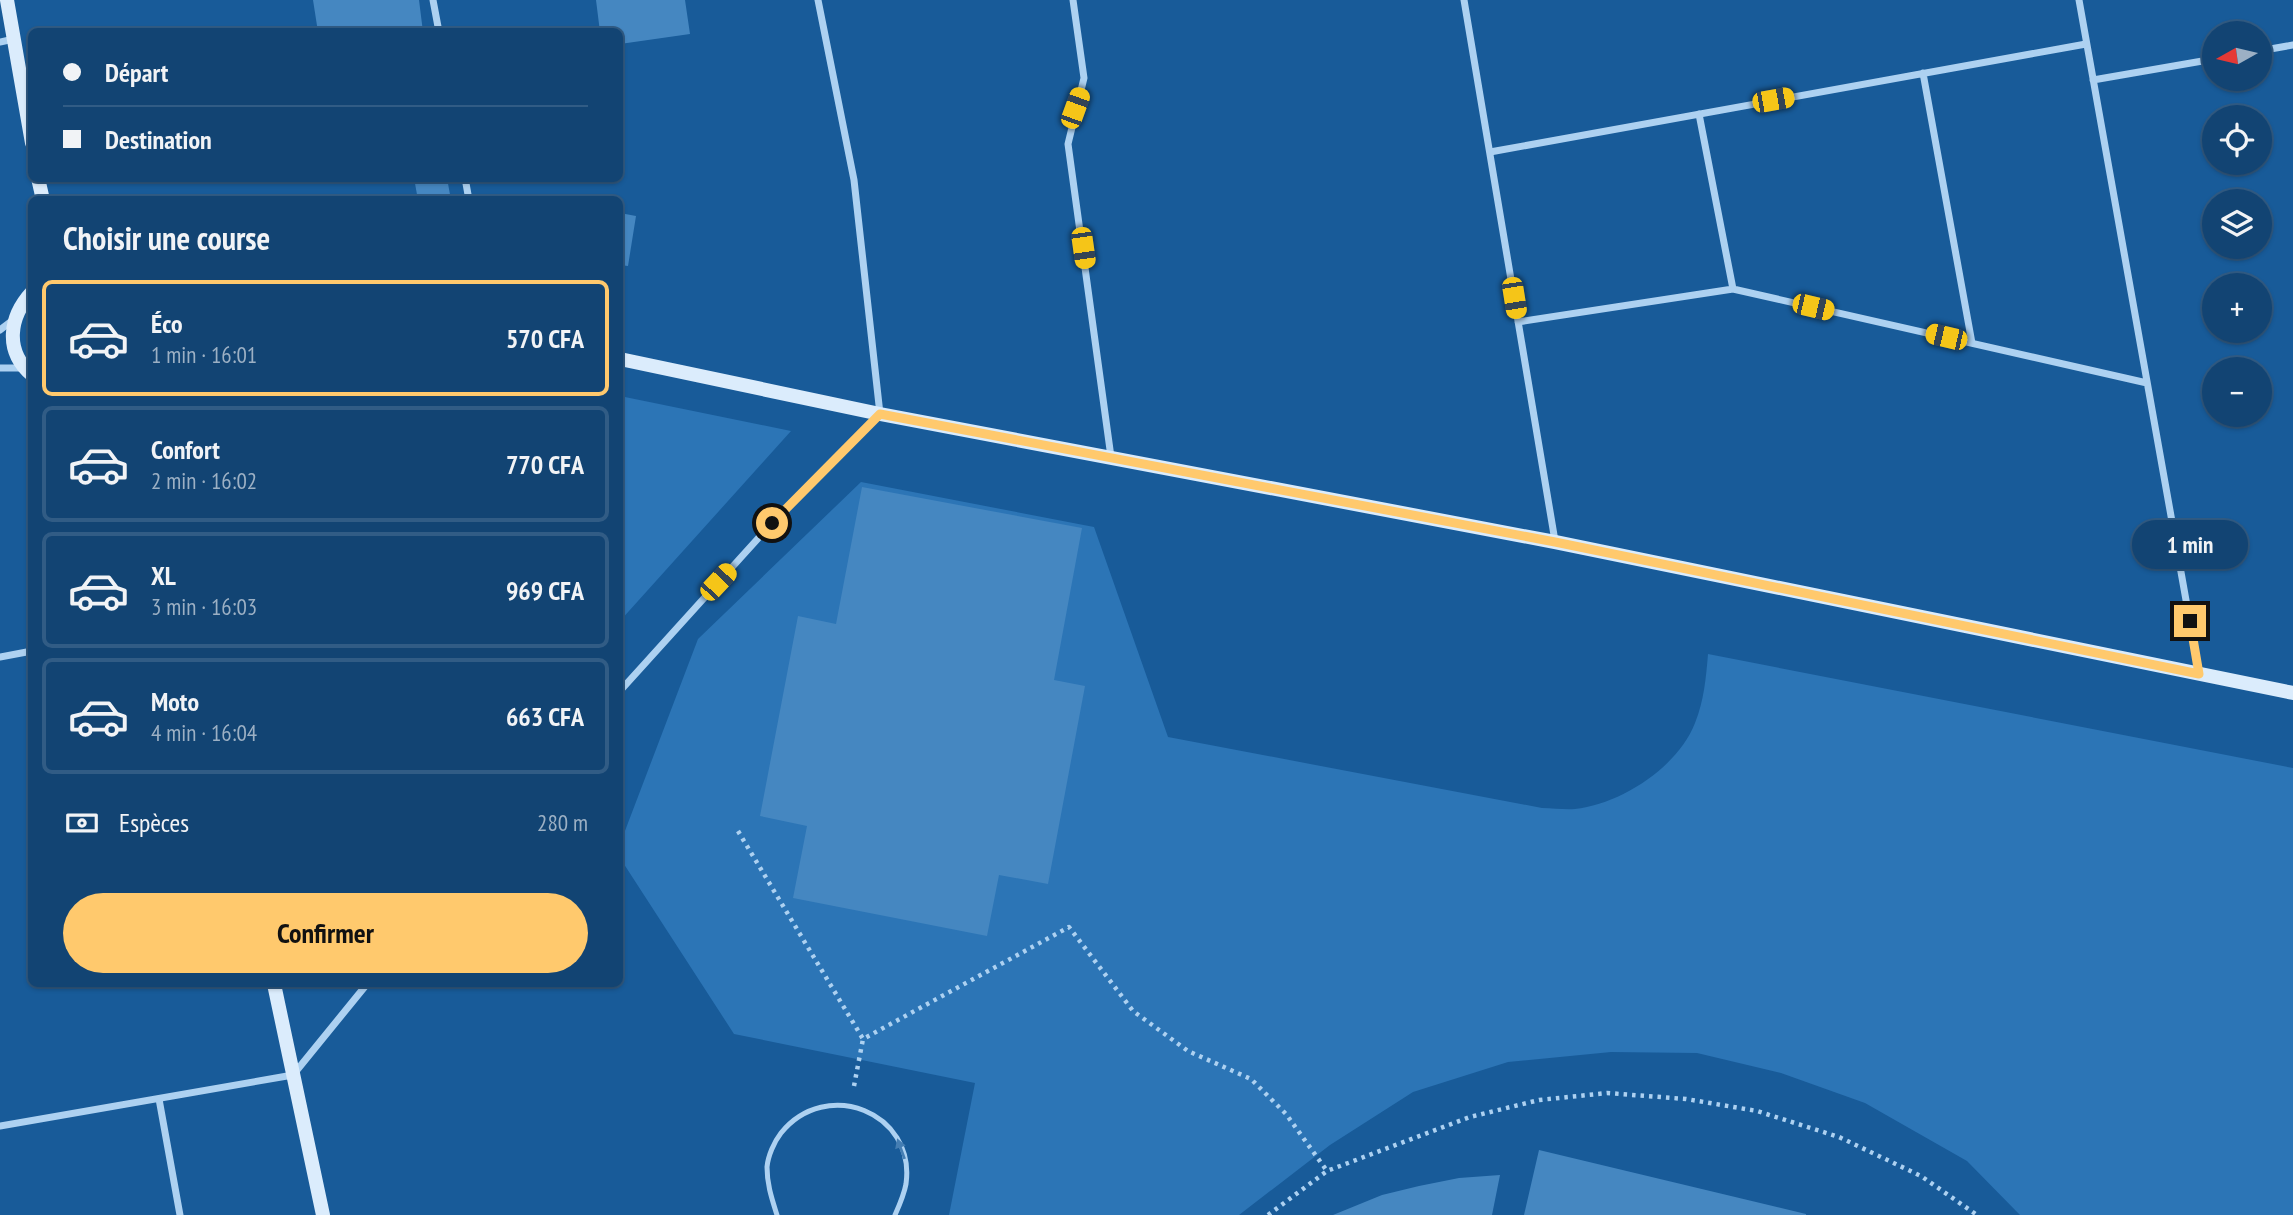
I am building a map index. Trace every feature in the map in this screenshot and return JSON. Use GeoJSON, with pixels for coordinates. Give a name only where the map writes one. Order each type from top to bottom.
{"type":"FeatureCollection","features":[{"type":"Feature","properties":{"kind":"street"},"geometry":{"type":"LineString","coordinates":[[7,0],[7,41],[28,127]]}},
{"type":"Feature","properties":{"kind":"street"},"geometry":{"type":"LineString","coordinates":[[433,0],[438,28]]}},
{"type":"Feature","properties":{"kind":"street"},"geometry":{"type":"LineString","coordinates":[[818,0],[853,180],[880,414]]}},
{"type":"Feature","properties":{"kind":"street"},"geometry":{"type":"LineString","coordinates":[[1073,0],[1084,78],[1068,144],[1111,457]]}},
{"type":"Feature","properties":{"kind":"street"},"geometry":{"type":"LineString","coordinates":[[1464,0],[1555,542]]}},
{"type":"Feature","properties":{"kind":"street"},"geometry":{"type":"LineString","coordinates":[[2079,0],[2199,674]]}},
{"type":"Feature","properties":{"kind":"street"},"geometry":{"type":"LineString","coordinates":[[1490,152],[2087,44]]}},
{"type":"Feature","properties":{"kind":"street"},"geometry":{"type":"LineString","coordinates":[[2272,49],[2293,45]]}},
{"type":"Feature","properties":{"kind":"street"},"geometry":{"type":"LineString","coordinates":[[2093,80],[2202,61]]}},
{"type":"Feature","properties":{"kind":"street"},"geometry":{"type":"LineString","coordinates":[[1923,73],[1972,343]]}},
{"type":"Feature","properties":{"kind":"street"},"geometry":{"type":"LineString","coordinates":[[1699,114],[1733,289]]}},
{"type":"Feature","properties":{"kind":"street"},"geometry":{"type":"LineString","coordinates":[[1518,322],[1733,289],[2147,383]]}},
{"type":"Feature","properties":{"kind":"street"},"geometry":{"type":"LineString","coordinates":[[27,372],[15,354],[12,337],[20,304],[28,296]]}},
{"type":"Feature","properties":{"kind":"street"},"geometry":{"type":"LineString","coordinates":[[0,330],[14,320]]}},
{"type":"Feature","properties":{"kind":"street"},"geometry":{"type":"LineString","coordinates":[[623,360],[880,414],[1555,542],[2293,693]]}},
{"type":"Feature","properties":{"kind":"street"},"geometry":{"type":"LineString","coordinates":[[0,368],[27,372]]}},
{"type":"Feature","properties":{"kind":"street"},"geometry":{"type":"LineString","coordinates":[[623,688],[772,523],[880,414]]}},
{"type":"Feature","properties":{"kind":"street"},"geometry":{"type":"LineString","coordinates":[[0,657],[28,652]]}},
{"type":"Feature","properties":{"kind":"street"},"geometry":{"type":"LineString","coordinates":[[275,987],[323,1215]]}},
{"type":"Feature","properties":{"kind":"street"},"geometry":{"type":"LineString","coordinates":[[0,1126],[293,1075],[365,987]]}},
{"type":"Feature","properties":{"kind":"street"},"geometry":{"type":"LineString","coordinates":[[159,1099],[180,1215]]}},
{"type":"Feature","properties":{"kind":"lane"},"geometry":{"type":"LineString","coordinates":[[777,1215],[768,1186],[767,1164],[775,1140],[790,1122],[811,1109],[835,1104],[850,1106],[880,1119],[896,1137],[905,1159],[906,1184],[895,1215]]}},
{"type":"Feature","properties":{"kind":"path"},"geometry":{"type":"LineString","coordinates":[[738,831],[863,1039],[850,1106]]}},
{"type":"Feature","properties":{"kind":"path"},"geometry":{"type":"LineString","coordinates":[[863,1039],[1069,927],[1133,1011],[1188,1051],[1251,1079],[1286,1114],[1327,1171]]}},
{"type":"Feature","properties":{"kind":"path"},"geometry":{"type":"LineString","coordinates":[[1268,1215],[1327,1171],[1470,1117],[1539,1100],[1607,1093],[1686,1099],[1757,1111],[1839,1137],[1921,1177],[1977,1215]]}},
{"type":"Feature","properties":{"kind":"shaded area"},"geometry":{"type":"Polygon","coordinates":[[[623,397],[791,431],[623,618],[623,397]]]}},
{"type":"Feature","properties":{"kind":"shaded area"},"geometry":{"type":"Polygon","coordinates":[[[861,482],[1094,527],[1168,737],[1542,808],[1575,809],[1611,800],[1629,791],[1646,781],[1676,754],[1687,739],[1698,715],[1708,654],[2293,768],[2293,1215],[2020,1215],[1967,1161],[1865,1103],[1781,1073],[1697,1053],[1611,1052],[1508,1062],[1413,1092],[1330,1145],[1239,1215],[949,1215],[975,1083],[734,1034],[623,863],[623,836],[698,639],[861,482]]]}},
{"type":"Feature","properties":{"kind":"building"},"geometry":{"type":"Polygon","coordinates":[[[313,0],[419,0],[422,28],[317,28],[313,0]]]}},
{"type":"Feature","properties":{"kind":"building"},"geometry":{"type":"Polygon","coordinates":[[[596,0],[685,0],[690,34],[623,44],[623,28],[600,28],[596,0]]]}},
{"type":"Feature","properties":{"kind":"building"},"geometry":{"type":"Polygon","coordinates":[[[415,182],[448,182],[450,196],[417,196],[415,182]]]}},
{"type":"Feature","properties":{"kind":"building"},"geometry":{"type":"Polygon","coordinates":[[[623,214],[636,216],[628,266],[623,265],[623,214]]]}},
{"type":"Feature","properties":{"kind":"building"},"geometry":{"type":"Polygon","coordinates":[[[862,487],[1082,528],[1054,680],[1085,686],[1048,884],[999,875],[987,936],[793,898],[807,826],[760,816],[798,616],[836,624],[862,487]]]}},
{"type":"Feature","properties":{"kind":"building"},"geometry":{"type":"Polygon","coordinates":[[[1539,1150],[1806,1214],[1806,1215],[1524,1215],[1539,1150]]]}},
{"type":"Feature","properties":{"kind":"building"},"geometry":{"type":"Polygon","coordinates":[[[1500,1175],[1492,1215],[1333,1215],[1382,1195],[1419,1186],[1459,1178],[1500,1175]]]}},
{"type":"Feature","properties":{"kind":"route"},"geometry":{"type":"LineString","coordinates":[[772,523],[880,414],[1555,542],[2199,674],[2190,621]]}}]}
